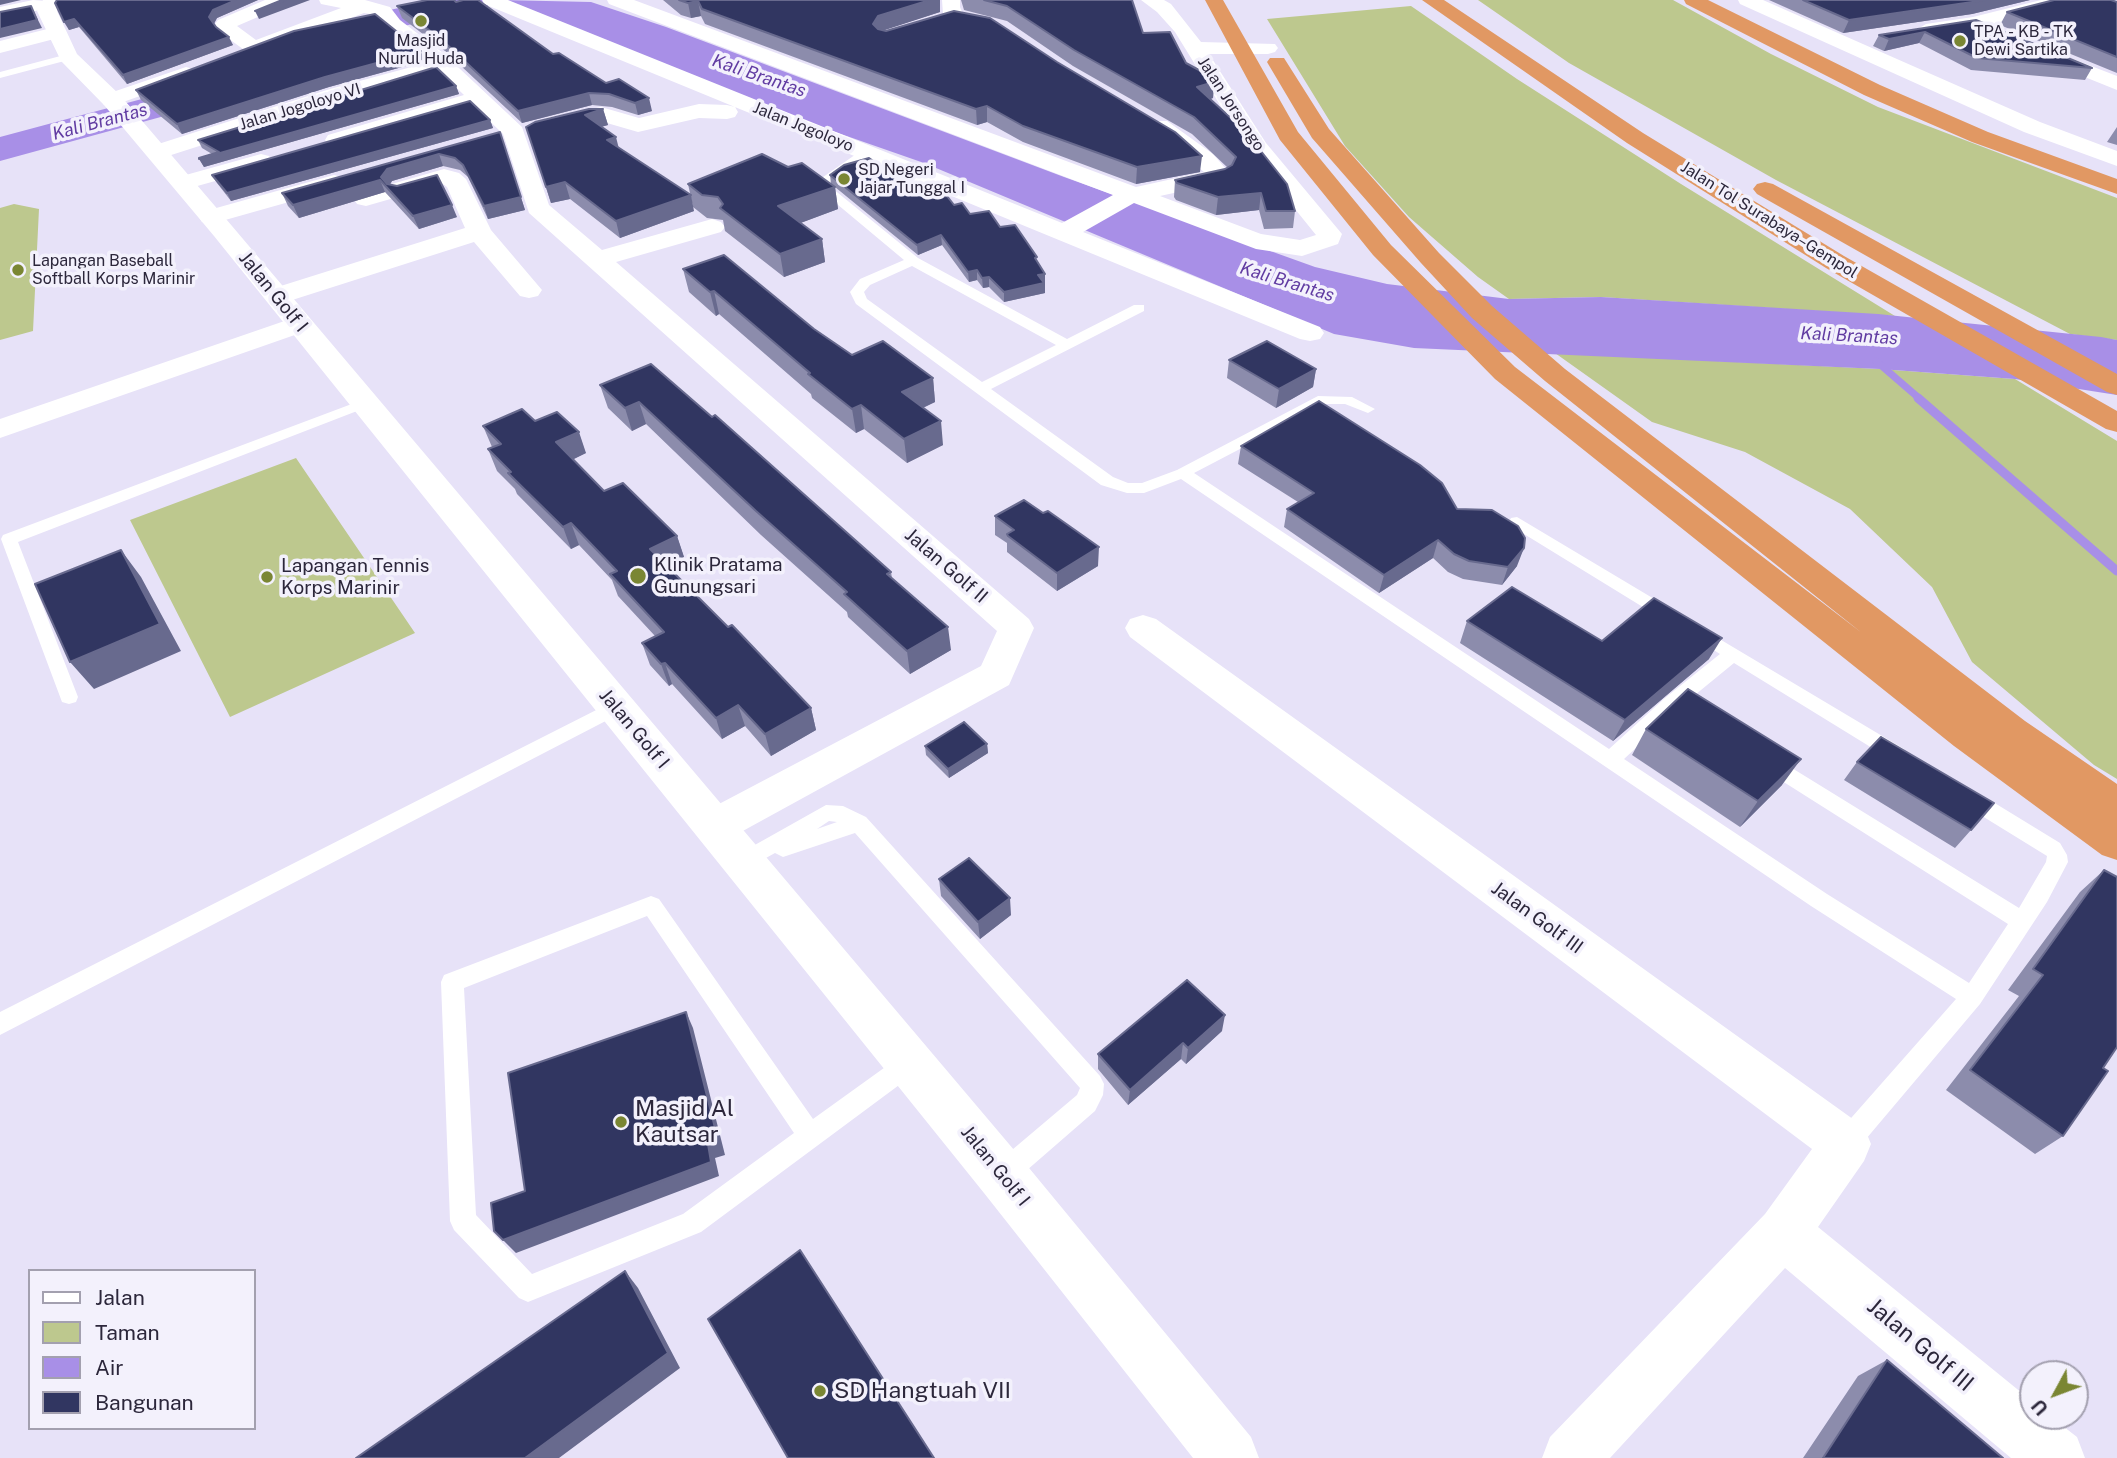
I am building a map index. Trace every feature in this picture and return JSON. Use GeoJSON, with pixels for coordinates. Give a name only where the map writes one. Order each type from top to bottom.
{"type":"FeatureCollection","features":[{"type":"Feature","properties":{"kind":"highway","name":"Jalan Tol Surabaya–Gempol"},"geometry":{"type":"LineString","coordinates":[[1431,0],[1635,138],[1835,262],[2117,423]]}},
{"type":"Feature","properties":{"kind":"highway","name":"Jalan Tol Surabaya–Gempol"},"geometry":{"type":"LineString","coordinates":[[1460,0],[1537,53],[1685,144]]}},
{"type":"Feature","properties":{"kind":"highway"},"geometry":{"type":"LineString","coordinates":[[1693,0],[1872,90],[1968,132],[2117,187]]}},
{"type":"Feature","properties":{"kind":"highway"},"geometry":{"type":"LineString","coordinates":[[1722,0],[1871,74],[1956,109],[2117,168]]}},
{"type":"Feature","properties":{"kind":"highway"},"geometry":{"type":"LineString","coordinates":[[1216,5],[1288,135],[1382,250],[1505,373],[1968,736],[2117,843]]}},
{"type":"Feature","properties":{"kind":"highway"},"geometry":{"type":"LineString","coordinates":[[1245,13],[1320,133],[1430,258],[1482,312],[1555,375],[2011,731],[2117,805]]}},
{"type":"Feature","properties":{"kind":"highway"},"geometry":{"type":"LineString","coordinates":[[1736,23],[1760,19]]}},
{"type":"Feature","properties":{"kind":"highway","name":"Jalan Tol Surabaya–Gempol"},"geometry":{"type":"LineString","coordinates":[[1746,178],[2117,386]]}},
{"type":"Feature","properties":{"kind":"street"},"geometry":{"type":"LineString","coordinates":[[254,48],[225,24],[281,0]]}},
{"type":"Feature","properties":{"kind":"street","name":"Jalan Golf II"},"geometry":{"type":"LineString","coordinates":[[328,0],[383,11],[413,57],[478,98],[506,136],[538,208],[1016,628],[996,675],[715,826]]}},
{"type":"Feature","properties":{"kind":"street","name":"Jalan Jogoloyo"},"geometry":{"type":"LineString","coordinates":[[491,0],[1067,231],[1310,333]]}},
{"type":"Feature","properties":{"kind":"street"},"geometry":{"type":"LineString","coordinates":[[616,0],[821,75],[1132,196]]}},
{"type":"Feature","properties":{"kind":"street","name":"Jalan Jorsongo"},"geometry":{"type":"LineString","coordinates":[[1132,196],[1256,241],[1302,248],[1329,239],[1329,234],[1257,147],[1183,29],[1164,8],[1150,0]]}},
{"type":"Feature","properties":{"kind":"street"},"geometry":{"type":"LineString","coordinates":[[1747,0],[2032,127],[2117,159]]}},
{"type":"Feature","properties":{"kind":"street"},"geometry":{"type":"LineString","coordinates":[[1905,33],[1973,23],[2063,0]]}},
{"type":"Feature","properties":{"kind":"street"},"geometry":{"type":"LineString","coordinates":[[0,13],[51,1]]}},
{"type":"Feature","properties":{"kind":"street","name":"Jalan Golf I"},"geometry":{"type":"LineString","coordinates":[[51,1],[47,11],[50,34],[68,57],[132,123],[183,183],[1002,1175],[1230,1458]]}},
{"type":"Feature","properties":{"kind":"street"},"geometry":{"type":"LineString","coordinates":[[228,57],[365,6]]}},
{"type":"Feature","properties":{"kind":"street"},"geometry":{"type":"LineString","coordinates":[[887,38],[952,8],[977,20]]}},
{"type":"Feature","properties":{"kind":"street"},"geometry":{"type":"LineString","coordinates":[[1760,19],[1783,16]]}},
{"type":"Feature","properties":{"kind":"street"},"geometry":{"type":"LineString","coordinates":[[1973,23],[1997,34]]}},
{"type":"Feature","properties":{"kind":"street"},"geometry":{"type":"LineString","coordinates":[[0,47],[50,34]]}},
{"type":"Feature","properties":{"kind":"street"},"geometry":{"type":"LineString","coordinates":[[1840,42],[1879,36]]}},
{"type":"Feature","properties":{"kind":"street"},"geometry":{"type":"LineString","coordinates":[[2022,45],[2117,84]]}},
{"type":"Feature","properties":{"kind":"street"},"geometry":{"type":"LineString","coordinates":[[1195,48],[1268,48]]}},
{"type":"Feature","properties":{"kind":"street"},"geometry":{"type":"LineString","coordinates":[[132,123],[413,57]]}},
{"type":"Feature","properties":{"kind":"street","name":"Jalan Jogoloyo VI"},"geometry":{"type":"LineString","coordinates":[[132,123],[338,94],[413,57]]}},
{"type":"Feature","properties":{"kind":"street"},"geometry":{"type":"LineString","coordinates":[[132,123],[202,67]]}},
{"type":"Feature","properties":{"kind":"street"},"geometry":{"type":"LineString","coordinates":[[313,146],[478,98]]}},
{"type":"Feature","properties":{"kind":"street"},"geometry":{"type":"LineString","coordinates":[[506,136],[593,115],[611,116],[638,125],[699,111],[727,112]]}},
{"type":"Feature","properties":{"kind":"street"},"geometry":{"type":"LineString","coordinates":[[1067,231],[1132,196],[1220,176],[1183,141],[1139,114]]}},
{"type":"Feature","properties":{"kind":"street"},"geometry":{"type":"LineString","coordinates":[[183,183],[287,154]]}},
{"type":"Feature","properties":{"kind":"street"},"geometry":{"type":"LineString","coordinates":[[211,217],[356,176]]}},
{"type":"Feature","properties":{"kind":"street"},"geometry":{"type":"LineString","coordinates":[[366,200],[444,176],[451,178],[458,184],[479,232],[529,290]]}},
{"type":"Feature","properties":{"kind":"street"},"geometry":{"type":"LineString","coordinates":[[596,260],[712,228]]}},
{"type":"Feature","properties":{"kind":"street"},"geometry":{"type":"LineString","coordinates":[[0,429],[479,232]]}},
{"type":"Feature","properties":{"kind":"street","name":"Jalan Golf III"},"geometry":{"type":"LineString","coordinates":[[1143,628],[1846,1144]]}},
{"type":"Feature","properties":{"kind":"street"},"geometry":{"type":"LineString","coordinates":[[1571,1458],[1783,1232],[1846,1144]]}},
{"type":"Feature","properties":{"kind":"street","name":"Jalan Golf III"},"geometry":{"type":"LineString","coordinates":[[1783,1232],[2056,1458]]}},
{"type":"Feature","properties":{"kind":"lane"},"geometry":{"type":"LineString","coordinates":[[0,75],[68,57]]}},
{"type":"Feature","properties":{"kind":"lane"},"geometry":{"type":"LineString","coordinates":[[866,152],[813,181],[913,261],[1066,345]]}},
{"type":"Feature","properties":{"kind":"lane"},"geometry":{"type":"LineString","coordinates":[[913,261],[866,282],[857,292],[861,301],[1107,481],[1127,488],[1144,488],[1183,473],[1323,399],[1347,400],[1368,409]]}},
{"type":"Feature","properties":{"kind":"lane"},"geometry":{"type":"LineString","coordinates":[[982,388],[1139,308]]}},
{"type":"Feature","properties":{"kind":"lane"},"geometry":{"type":"LineString","coordinates":[[69,697],[9,539],[365,403]]}},
{"type":"Feature","properties":{"kind":"lane"},"geometry":{"type":"LineString","coordinates":[[1183,473],[1819,900],[1972,997]]}},
{"type":"Feature","properties":{"kind":"lane"},"geometry":{"type":"LineString","coordinates":[[1517,522],[1911,762]]}},
{"type":"Feature","properties":{"kind":"lane"},"geometry":{"type":"LineString","coordinates":[[1610,760],[1672,703],[1733,654]]}},
{"type":"Feature","properties":{"kind":"lane"},"geometry":{"type":"LineString","coordinates":[[1672,703],[1695,717]]}},
{"type":"Feature","properties":{"kind":"lane"},"geometry":{"type":"LineString","coordinates":[[0,1024],[616,707]]}},
{"type":"Feature","properties":{"kind":"lane"},"geometry":{"type":"LineString","coordinates":[[1753,754],[2022,921]]}},
{"type":"Feature","properties":{"kind":"lane"},"geometry":{"type":"LineString","coordinates":[[1846,1144],[1972,997],[2039,895],[2057,862],[2053,849],[1947,784]]}},
{"type":"Feature","properties":{"kind":"lane"},"geometry":{"type":"LineString","coordinates":[[744,861],[826,813],[843,814],[859,823],[1091,1084],[1091,1095],[1086,1103],[1002,1175]]}},
{"type":"Feature","properties":{"kind":"lane"},"geometry":{"type":"LineString","coordinates":[[810,1136],[651,905],[453,982],[463,1221],[528,1289],[692,1223],[910,1063]]}},
{"type":"Feature","properties":{"kind":"green space"},"geometry":{"type":"Polygon","coordinates":[[[1478,0],[1673,0],[1771,54],[1878,107],[2117,198],[2117,340],[2070,334],[1776,180],[1569,63],[1478,0]]]}},
{"type":"Feature","properties":{"kind":"green space"},"geometry":{"type":"Polygon","coordinates":[[[1411,6],[1517,79],[1895,316],[1601,297],[1509,299],[1478,277],[1409,217],[1345,146],[1267,19],[1411,6]]]}},
{"type":"Feature","properties":{"kind":"green space","name":"Lapangan Baseball Softball Korps Marinir"},"geometry":{"type":"Polygon","coordinates":[[[14,204],[39,209],[33,331],[0,340],[0,208],[14,204]]]}},
{"type":"Feature","properties":{"kind":"green space"},"geometry":{"type":"Polygon","coordinates":[[[1555,353],[1880,369],[2015,379],[2117,441],[2117,779],[2094,765],[1972,662],[1932,587],[1850,509],[1745,452],[1652,422],[1555,353]]]}},
{"type":"Feature","properties":{"kind":"green space","name":"Lapangan Tennis Korps Marinir"},"geometry":{"type":"Polygon","coordinates":[[[296,458],[415,633],[230,717],[130,520],[296,458]]]}},
{"type":"Feature","properties":{"kind":"water"},"geometry":{"type":"Polygon","coordinates":[[[501,0],[591,2],[666,27],[1064,177],[1315,267],[1387,284],[1509,299],[1601,297],[1878,314],[2101,337],[2117,340],[2117,395],[2015,379],[1880,369],[1414,348],[1334,334],[924,163],[775,111],[501,0]]]}},
{"type":"Feature","properties":{"kind":"building"},"geometry":{"type":"Polygon","coordinates":[[[57,0],[236,0],[213,10],[209,17],[216,27],[229,37],[123,75],[74,19],[64,22],[55,3],[57,0]]]}},
{"type":"Feature","properties":{"kind":"building"},"geometry":{"type":"Polygon","coordinates":[[[427,0],[478,0],[553,54],[559,53],[606,83],[619,79],[649,98],[635,103],[609,94],[589,93],[518,111],[441,39],[397,6],[427,0]]]}},
{"type":"Feature","properties":{"kind":"building"},"geometry":{"type":"Polygon","coordinates":[[[679,0],[930,0],[878,16],[873,24],[886,31],[954,11],[990,18],[1057,62],[1175,132],[1202,156],[1137,167],[1023,126],[987,106],[976,109],[702,9],[698,1],[688,3],[679,0]]]}},
{"type":"Feature","properties":{"kind":"building"},"geometry":{"type":"Polygon","coordinates":[[[984,0],[1132,0],[1143,33],[1170,32],[1186,63],[1210,76],[1214,82],[1197,87],[1245,131],[1287,184],[1295,211],[1266,211],[1261,193],[1218,197],[1177,183],[1175,180],[1225,169],[1232,165],[1236,157],[1194,117],[1074,50],[1007,6],[984,0]]]}},
{"type":"Feature","properties":{"kind":"building"},"geometry":{"type":"Polygon","coordinates":[[[1803,0],[1986,0],[1849,20],[1803,0]]]}},
{"type":"Feature","properties":{"kind":"building"},"geometry":{"type":"Polygon","coordinates":[[[2054,0],[2117,2],[2117,57],[2007,12],[2054,0]]]}},
{"type":"Feature","properties":{"kind":"building"},"geometry":{"type":"Polygon","coordinates":[[[31,6],[37,20],[0,29],[0,12],[31,6]]]}},
{"type":"Feature","properties":{"kind":"building"},"geometry":{"type":"Polygon","coordinates":[[[375,14],[421,51],[325,77],[177,124],[136,90],[294,31],[375,14]]]}},
{"type":"Feature","properties":{"kind":"building"},"geometry":{"type":"Polygon","coordinates":[[[1976,20],[2092,68],[1977,58],[1925,32],[1889,39],[1879,35],[1976,20]]]}},
{"type":"Feature","properties":{"kind":"building"},"geometry":{"type":"Polygon","coordinates":[[[436,67],[456,86],[199,159],[219,152],[198,140],[436,67]]]}},
{"type":"Feature","properties":{"kind":"building"},"geometry":{"type":"Polygon","coordinates":[[[470,101],[490,120],[227,193],[212,175],[470,101]]]}},
{"type":"Feature","properties":{"kind":"building"},"geometry":{"type":"Polygon","coordinates":[[[589,109],[603,109],[585,115],[616,137],[607,140],[691,195],[616,221],[565,182],[546,187],[526,127],[535,122],[589,109]]]}},
{"type":"Feature","properties":{"kind":"building"},"geometry":{"type":"Polygon","coordinates":[[[500,132],[521,197],[484,206],[463,165],[455,158],[439,154],[387,169],[381,177],[387,184],[397,186],[437,175],[452,205],[413,216],[380,180],[293,205],[282,193],[500,132]]]}},
{"type":"Feature","properties":{"kind":"building"},"geometry":{"type":"Polygon","coordinates":[[[762,154],[788,167],[802,163],[835,187],[778,206],[822,239],[780,254],[720,208],[723,204],[718,197],[702,195],[688,184],[762,154]]]}},
{"type":"Feature","properties":{"kind":"building"},"geometry":{"type":"Polygon","coordinates":[[[869,158],[926,199],[947,196],[954,205],[962,203],[970,214],[989,211],[1000,227],[1015,225],[1037,257],[1035,258],[1045,274],[1038,275],[1044,283],[1004,292],[989,277],[982,278],[977,270],[968,272],[941,235],[917,245],[830,175],[844,165],[869,158]]]}},
{"type":"Feature","properties":{"kind":"building"},"geometry":{"type":"Polygon","coordinates":[[[724,255],[814,329],[852,355],[883,341],[933,378],[902,392],[941,421],[904,439],[861,405],[852,409],[714,291],[710,292],[683,269],[724,255]]]}},
{"type":"Feature","properties":{"kind":"building"},"geometry":{"type":"Polygon","coordinates":[[[1267,341],[1316,369],[1279,389],[1229,360],[1267,341]]]}},
{"type":"Feature","properties":{"kind":"building"},"geometry":{"type":"Polygon","coordinates":[[[651,364],[712,417],[715,415],[891,572],[887,574],[948,627],[907,651],[844,594],[847,592],[639,402],[625,408],[600,385],[651,364]]]}},
{"type":"Feature","properties":{"kind":"building"},"geometry":{"type":"Polygon","coordinates":[[[1319,401],[1420,465],[1442,483],[1457,509],[1492,510],[1518,526],[1525,538],[1524,548],[1508,567],[1469,561],[1454,554],[1438,540],[1384,575],[1287,509],[1314,493],[1241,446],[1319,401]]]}},
{"type":"Feature","properties":{"kind":"building"},"geometry":{"type":"Polygon","coordinates":[[[522,409],[535,421],[557,412],[579,432],[556,442],[604,491],[623,483],[677,536],[650,549],[728,627],[732,625],[811,708],[765,734],[738,705],[716,718],[665,663],[661,664],[642,643],[664,632],[610,574],[617,571],[571,523],[563,527],[508,473],[511,472],[488,449],[501,444],[483,426],[522,409]]]}},
{"type":"Feature","properties":{"kind":"building"},"geometry":{"type":"Polygon","coordinates":[[[1024,500],[1043,513],[1048,511],[1099,547],[1057,573],[1008,536],[1007,534],[1014,530],[995,516],[1024,500]]]}},
{"type":"Feature","properties":{"kind":"building"},"geometry":{"type":"Polygon","coordinates":[[[121,550],[160,624],[70,662],[35,584],[121,550]]]}},
{"type":"Feature","properties":{"kind":"building"},"geometry":{"type":"Polygon","coordinates":[[[1512,587],[1602,641],[1654,598],[1722,638],[1625,720],[1467,621],[1512,587]]]}},
{"type":"Feature","properties":{"kind":"building"},"geometry":{"type":"Polygon","coordinates":[[[1688,689],[1801,759],[1758,801],[1646,729],[1688,689]]]}},
{"type":"Feature","properties":{"kind":"building"},"geometry":{"type":"Polygon","coordinates":[[[964,722],[987,744],[948,769],[925,746],[964,722]]]}},
{"type":"Feature","properties":{"kind":"building"},"geometry":{"type":"Polygon","coordinates":[[[1881,737],[1994,803],[1971,830],[1857,762],[1881,737]]]}},
{"type":"Feature","properties":{"kind":"building"},"geometry":{"type":"Polygon","coordinates":[[[969,858],[1010,898],[978,922],[939,879],[969,858]]]}},
{"type":"Feature","properties":{"kind":"building"},"geometry":{"type":"Polygon","coordinates":[[[2104,870],[2117,877],[2117,1047],[2103,1068],[2108,1071],[2063,1136],[1970,1070],[2043,975],[2033,969],[2104,870]]]}},
{"type":"Feature","properties":{"kind":"building"},"geometry":{"type":"Polygon","coordinates":[[[1187,980],[1225,1015],[1188,1048],[1183,1043],[1130,1090],[1098,1054],[1187,980]]]}},
{"type":"Feature","properties":{"kind":"building","name":"Masjid Al Kautsar"},"geometry":{"type":"Polygon","coordinates":[[[686,1012],[718,1140],[708,1144],[711,1162],[503,1240],[494,1231],[491,1203],[525,1191],[508,1073],[686,1012]]]}},
{"type":"Feature","properties":{"kind":"building","name":"SD Hangtuah VII"},"geometry":{"type":"Polygon","coordinates":[[[800,1250],[934,1458],[788,1458],[708,1319],[800,1250]]]}},
{"type":"Feature","properties":{"kind":"building"},"geometry":{"type":"Polygon","coordinates":[[[625,1271],[668,1353],[525,1458],[356,1458],[625,1271]]]}},
{"type":"Feature","properties":{"kind":"building"},"geometry":{"type":"Polygon","coordinates":[[[1887,1360],[2003,1458],[1823,1458],[1887,1360]]]}},
{"type":"Feature","properties":{"kind":"waterway","name":"Kali Brantas"},"geometry":{"type":"LineString","coordinates":[[0,149],[166,104],[205,90],[245,64],[381,25],[393,19],[476,0]]}},
{"type":"Feature","properties":{"kind":"waterway"},"geometry":{"type":"LineString","coordinates":[[1876,361],[1920,399]]}},
{"type":"Feature","properties":{"kind":"waterway"},"geometry":{"type":"LineString","coordinates":[[1918,398],[2117,571]]}},
{"type":"Feature","properties":{"kind":"place","name":"Masjid Nurul Huda"},"geometry":{"type":"Point","coordinates":[421,21]}},
{"type":"Feature","properties":{"kind":"place","name":"TPA - KB - TK Dewi Sartika"},"geometry":{"type":"Point","coordinates":[1960,41]}},
{"type":"Feature","properties":{"kind":"place","name":"SD Negeri Jajar Tunggal I"},"geometry":{"type":"Point","coordinates":[844,179]}},
{"type":"Feature","properties":{"kind":"place","name":"Lapangan Baseball Softball Korps Marinir"},"geometry":{"type":"Point","coordinates":[18,270]}},
{"type":"Feature","properties":{"kind":"place","name":"Klinik Pratama Gunungsari"},"geometry":{"type":"Point","coordinates":[638,576]}},
{"type":"Feature","properties":{"kind":"place","name":"Lapangan Tennis Korps Marinir"},"geometry":{"type":"Point","coordinates":[267,577]}},
{"type":"Feature","properties":{"kind":"place","name":"Masjid Al Kautsar"},"geometry":{"type":"Point","coordinates":[621,1122]}},
{"type":"Feature","properties":{"kind":"place","name":"SD Hangtuah VII"},"geometry":{"type":"Point","coordinates":[820,1391]}}]}
